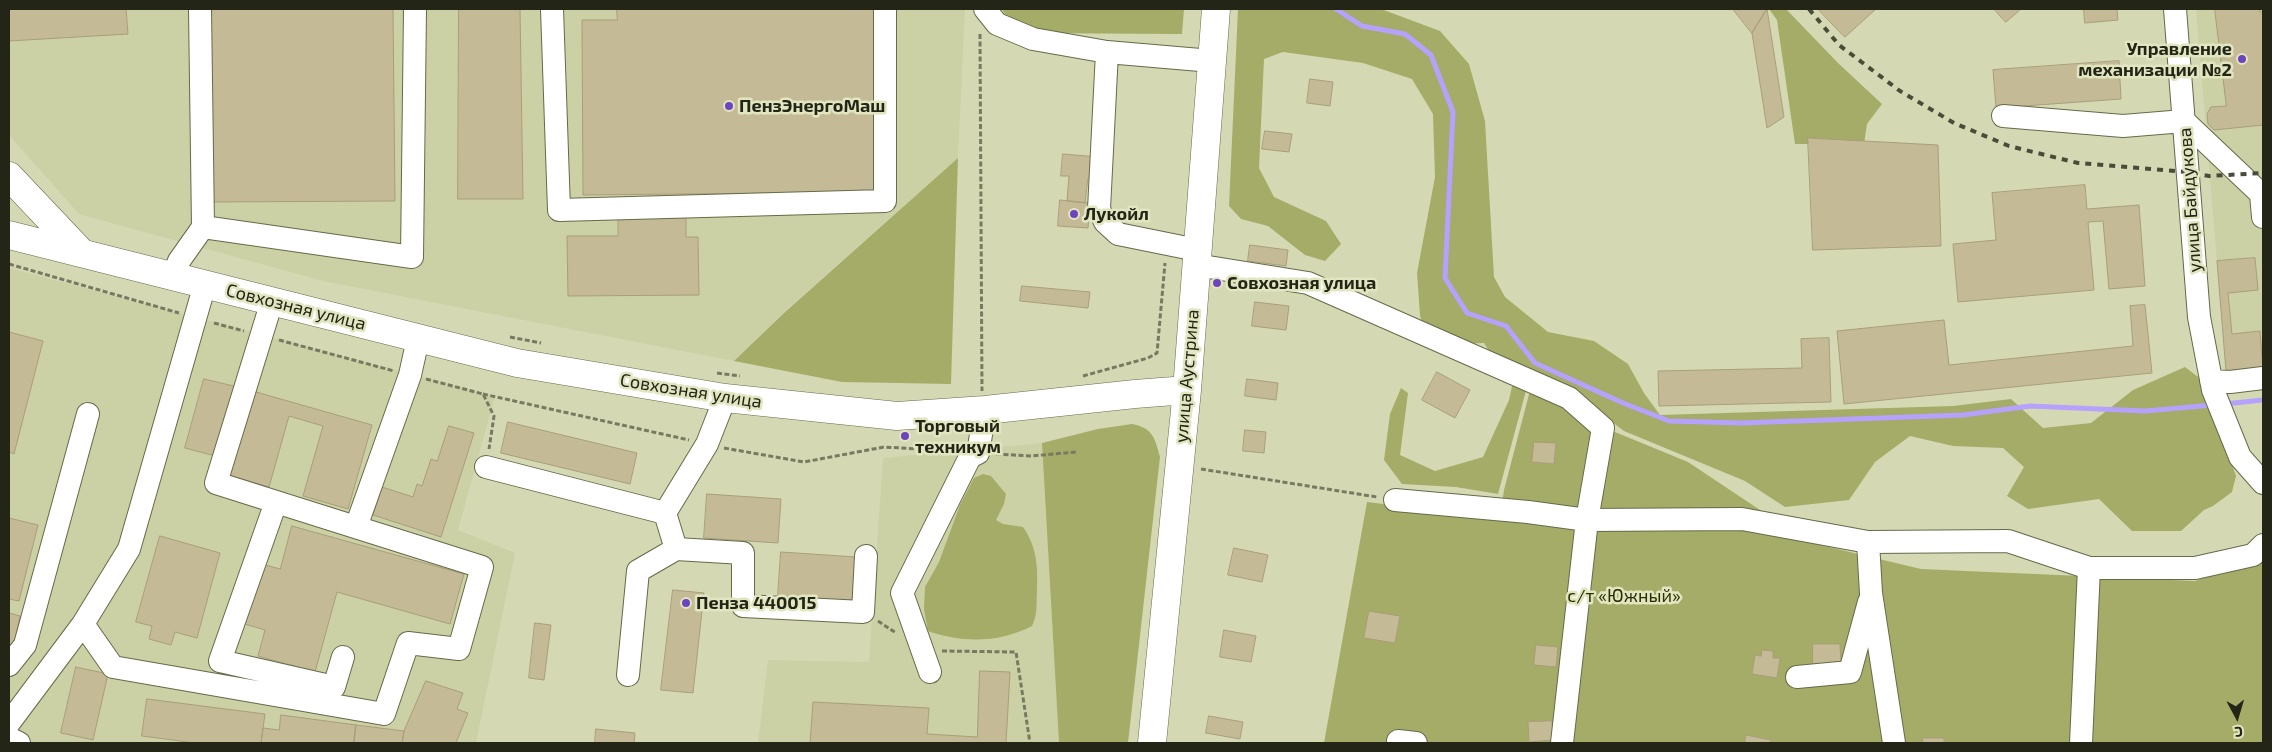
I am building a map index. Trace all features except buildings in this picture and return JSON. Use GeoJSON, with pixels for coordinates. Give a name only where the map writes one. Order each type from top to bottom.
{"type":"FeatureCollection","features":[{"type":"Feature","properties":{"kind":"main road","name":"улица Аустрина"},"geometry":{"type":"LineString","coordinates":[[1152,743],[1187,390],[1191,254],[1216,9]]}},
{"type":"Feature","properties":{"kind":"main road"},"geometry":{"type":"LineString","coordinates":[[9,176],[80,251]]}},
{"type":"Feature","properties":{"kind":"main road","name":"Совхозная улица"},"geometry":{"type":"LineString","coordinates":[[9,235],[80,251],[517,364],[725,398],[897,416],[979,402],[1187,390]]}},
{"type":"Feature","properties":{"kind":"street"},"geometry":{"type":"LineString","coordinates":[[173,275],[179,261],[203,227],[200,9]]}},
{"type":"Feature","properties":{"kind":"street"},"geometry":{"type":"LineString","coordinates":[[203,227],[412,257],[415,9]]}},
{"type":"Feature","properties":{"kind":"street"},"geometry":{"type":"LineString","coordinates":[[552,9],[559,210],[885,201],[884,9]]}},
{"type":"Feature","properties":{"kind":"street","name":"улица Байдукова"},"geometry":{"type":"LineString","coordinates":[[2175,9],[2199,317],[2212,386],[2240,457],[2263,483]]}},
{"type":"Feature","properties":{"kind":"street"},"geometry":{"type":"LineString","coordinates":[[983,19],[1033,39],[1106,52],[1212,61]]}},
{"type":"Feature","properties":{"kind":"street"},"geometry":{"type":"LineString","coordinates":[[1106,52],[1098,209],[1105,222],[1118,234],[1308,283],[1569,398],[1603,428],[1587,520],[1562,743]]}},
{"type":"Feature","properties":{"kind":"street"},"geometry":{"type":"LineString","coordinates":[[2003,116],[2123,126],[2184,121],[2261,194],[2263,217]]}},
{"type":"Feature","properties":{"kind":"street","name":"Совхозная улица"},"geometry":{"type":"LineString","coordinates":[[9,723],[83,624],[129,549],[205,284]]}},
{"type":"Feature","properties":{"kind":"street"},"geometry":{"type":"LineString","coordinates":[[83,624],[113,667],[384,714],[408,643],[459,649],[482,568],[216,483],[272,301]]}},
{"type":"Feature","properties":{"kind":"street"},"geometry":{"type":"LineString","coordinates":[[356,528],[410,375],[418,339]]}},
{"type":"Feature","properties":{"kind":"street"},"geometry":{"type":"LineString","coordinates":[[2212,386],[2263,378]]}},
{"type":"Feature","properties":{"kind":"street"},"geometry":{"type":"LineString","coordinates":[[676,549],[665,513],[707,444],[725,398]]}},
{"type":"Feature","properties":{"kind":"street"},"geometry":{"type":"LineString","coordinates":[[930,672],[902,593],[970,457],[978,453],[979,402]]}},
{"type":"Feature","properties":{"kind":"street"},"geometry":{"type":"LineString","coordinates":[[9,665],[25,645],[88,414]]}},
{"type":"Feature","properties":{"kind":"street"},"geometry":{"type":"LineString","coordinates":[[486,467],[665,513]]}},
{"type":"Feature","properties":{"kind":"street"},"geometry":{"type":"LineString","coordinates":[[1395,500],[1509,510],[1587,520],[1742,519],[1868,542],[2008,541],[2088,568],[2195,568],[2253,555],[2263,545]]}},
{"type":"Feature","properties":{"kind":"street"},"geometry":{"type":"LineString","coordinates":[[276,502],[220,662],[334,687],[343,657]]}},
{"type":"Feature","properties":{"kind":"street"},"geometry":{"type":"LineString","coordinates":[[1868,542],[1871,593],[1894,743]]}},
{"type":"Feature","properties":{"kind":"street"},"geometry":{"type":"LineString","coordinates":[[628,675],[638,571],[676,549],[743,553],[743,606],[862,612],[866,556]]}},
{"type":"Feature","properties":{"kind":"street"},"geometry":{"type":"LineString","coordinates":[[2081,743],[2088,568]]}},
{"type":"Feature","properties":{"kind":"street"},"geometry":{"type":"LineString","coordinates":[[1797,677],[1850,672],[1871,593]]}},
{"type":"Feature","properties":{"kind":"street"},"geometry":{"type":"LineString","coordinates":[[9,738],[19,743]]}},
{"type":"Feature","properties":{"kind":"path"},"geometry":{"type":"LineString","coordinates":[[979,402],[982,393],[983,19]]}},
{"type":"Feature","properties":{"kind":"path"},"geometry":{"type":"LineString","coordinates":[[1075,379],[1148,358],[1157,353],[1166,260],[1191,254]]}},
{"type":"Feature","properties":{"kind":"path"},"geometry":{"type":"LineString","coordinates":[[503,336],[542,344]]}},
{"type":"Feature","properties":{"kind":"path"},"geometry":{"type":"LineString","coordinates":[[708,372],[747,377]]}},
{"type":"Feature","properties":{"kind":"path"},"geometry":{"type":"LineString","coordinates":[[483,394],[707,444],[804,462],[884,447],[1032,456],[1076,452]]}},
{"type":"Feature","properties":{"kind":"path"},"geometry":{"type":"LineString","coordinates":[[1178,467],[1395,500]]}},
{"type":"Feature","properties":{"kind":"path"},"geometry":{"type":"LineString","coordinates":[[862,612],[922,650],[1016,652],[1030,743]]}},
{"type":"Feature","properties":{"kind":"shaded area"},"geometry":{"type":"Polygon","coordinates":[[[9,9],[965,9],[958,158],[784,312],[734,361],[323,281],[79,214],[9,135],[9,9]]]}},
{"type":"Feature","properties":{"kind":"shaded area"},"geometry":{"type":"Polygon","coordinates":[[[2196,9],[2263,9],[2263,368],[2226,371],[2196,9]]]}},
{"type":"Feature","properties":{"kind":"shaded area"},"geometry":{"type":"Polygon","coordinates":[[[9,268],[495,396],[458,530],[515,553],[476,743],[9,743],[9,268]]]}},
{"type":"Feature","properties":{"kind":"shaded area"},"geometry":{"type":"Polygon","coordinates":[[[1042,443],[1059,743],[758,743],[768,660],[869,662],[883,458],[1042,443]]]}},
{"type":"Feature","properties":{"kind":"green space"},"geometry":{"type":"Polygon","coordinates":[[[1002,9],[1184,9],[1182,34],[1016,33],[1002,9]]]}},
{"type":"Feature","properties":{"kind":"green space"},"geometry":{"type":"Polygon","coordinates":[[[1238,9],[1381,9],[1440,31],[1469,64],[1485,121],[1494,277],[1505,297],[1548,332],[1594,341],[1628,364],[1644,393],[1660,415],[1953,406],[2011,399],[2043,428],[2091,423],[2133,390],[2185,367],[2202,380],[2236,476],[2232,492],[2213,506],[2204,510],[2181,531],[2132,531],[2099,499],[2028,509],[2007,496],[2024,467],[2003,448],[1953,446],[1910,436],[1875,462],[1849,500],[1785,507],[1745,481],[1624,431],[1577,395],[1530,376],[1498,494],[1456,487],[1402,484],[1384,460],[1390,414],[1401,388],[1408,393],[1400,455],[1435,471],[1483,457],[1509,400],[1513,382],[1499,366],[1484,343],[1455,344],[1426,339],[1420,315],[1417,273],[1435,177],[1433,114],[1412,79],[1363,63],[1283,52],[1264,59],[1259,168],[1274,197],[1326,221],[1341,244],[1325,261],[1305,255],[1268,226],[1241,219],[1229,206],[1238,9]]]}},
{"type":"Feature","properties":{"kind":"green space"},"geometry":{"type":"Polygon","coordinates":[[[1769,9],[1786,9],[1838,63],[1882,104],[1867,124],[1864,144],[1795,144],[1777,20],[1769,9]]]}},
{"type":"Feature","properties":{"kind":"green space"},"geometry":{"type":"Polygon","coordinates":[[[958,158],[951,384],[842,382],[734,361],[784,313],[958,158]]]}},
{"type":"Feature","properties":{"kind":"green space","name":"с/т «Южный»"},"geometry":{"type":"Polygon","coordinates":[[[1533,379],[1576,397],[1615,432],[1688,462],[1808,542],[1921,569],[2195,581],[2263,558],[2263,743],[1324,743],[1367,502],[1500,518],[1504,490],[1533,379]]]}},
{"type":"Feature","properties":{"kind":"green space"},"geometry":{"type":"Polygon","coordinates":[[[1132,424],[1149,431],[1160,457],[1128,743],[1059,743],[1042,443],[1098,429],[1132,424]]]}},
{"type":"Feature","properties":{"kind":"green space"},"geometry":{"type":"Polygon","coordinates":[[[983,474],[991,476],[1006,494],[1004,504],[996,520],[1003,524],[1023,527],[1034,550],[1037,574],[1035,617],[1032,626],[1007,636],[980,639],[954,638],[928,631],[924,609],[925,587],[939,562],[960,505],[974,478],[983,474]]]}},
{"type":"Feature","properties":{"kind":"waterway"},"geometry":{"type":"LineString","coordinates":[[1336,9],[1362,26],[1405,34],[1431,55],[1453,112],[1445,278],[1467,313],[1506,326],[1535,363],[1623,403],[1669,421],[1742,423],[1963,415],[2030,406],[2145,411],[2213,405]]}},
{"type":"Feature","properties":{"kind":"waterway"},"geometry":{"type":"LineString","coordinates":[[2224,404],[2263,400]]}},
{"type":"Feature","properties":{"kind":"railway"},"geometry":{"type":"LineString","coordinates":[[1809,9],[1839,45],[1900,91],[1954,123],[2009,146],[2078,163],[2188,172],[2209,176],[2263,173]]}},
{"type":"Feature","properties":{"kind":"place","name":"Управление механизации №2"},"geometry":{"type":"Point","coordinates":[2242,59]}},
{"type":"Feature","properties":{"kind":"place","name":"ПензЭнергоМаш"},"geometry":{"type":"Point","coordinates":[729,106]}},
{"type":"Feature","properties":{"kind":"place","name":"Лукойл"},"geometry":{"type":"Point","coordinates":[1074,214]}},
{"type":"Feature","properties":{"kind":"place","name":"Совхозная улица"},"geometry":{"type":"Point","coordinates":[1217,283]}},
{"type":"Feature","properties":{"kind":"place","name":"Торговый техникум"},"geometry":{"type":"Point","coordinates":[905,436]}},
{"type":"Feature","properties":{"kind":"place","name":"Пенза 440015"},"geometry":{"type":"Point","coordinates":[686,603]}}]}
